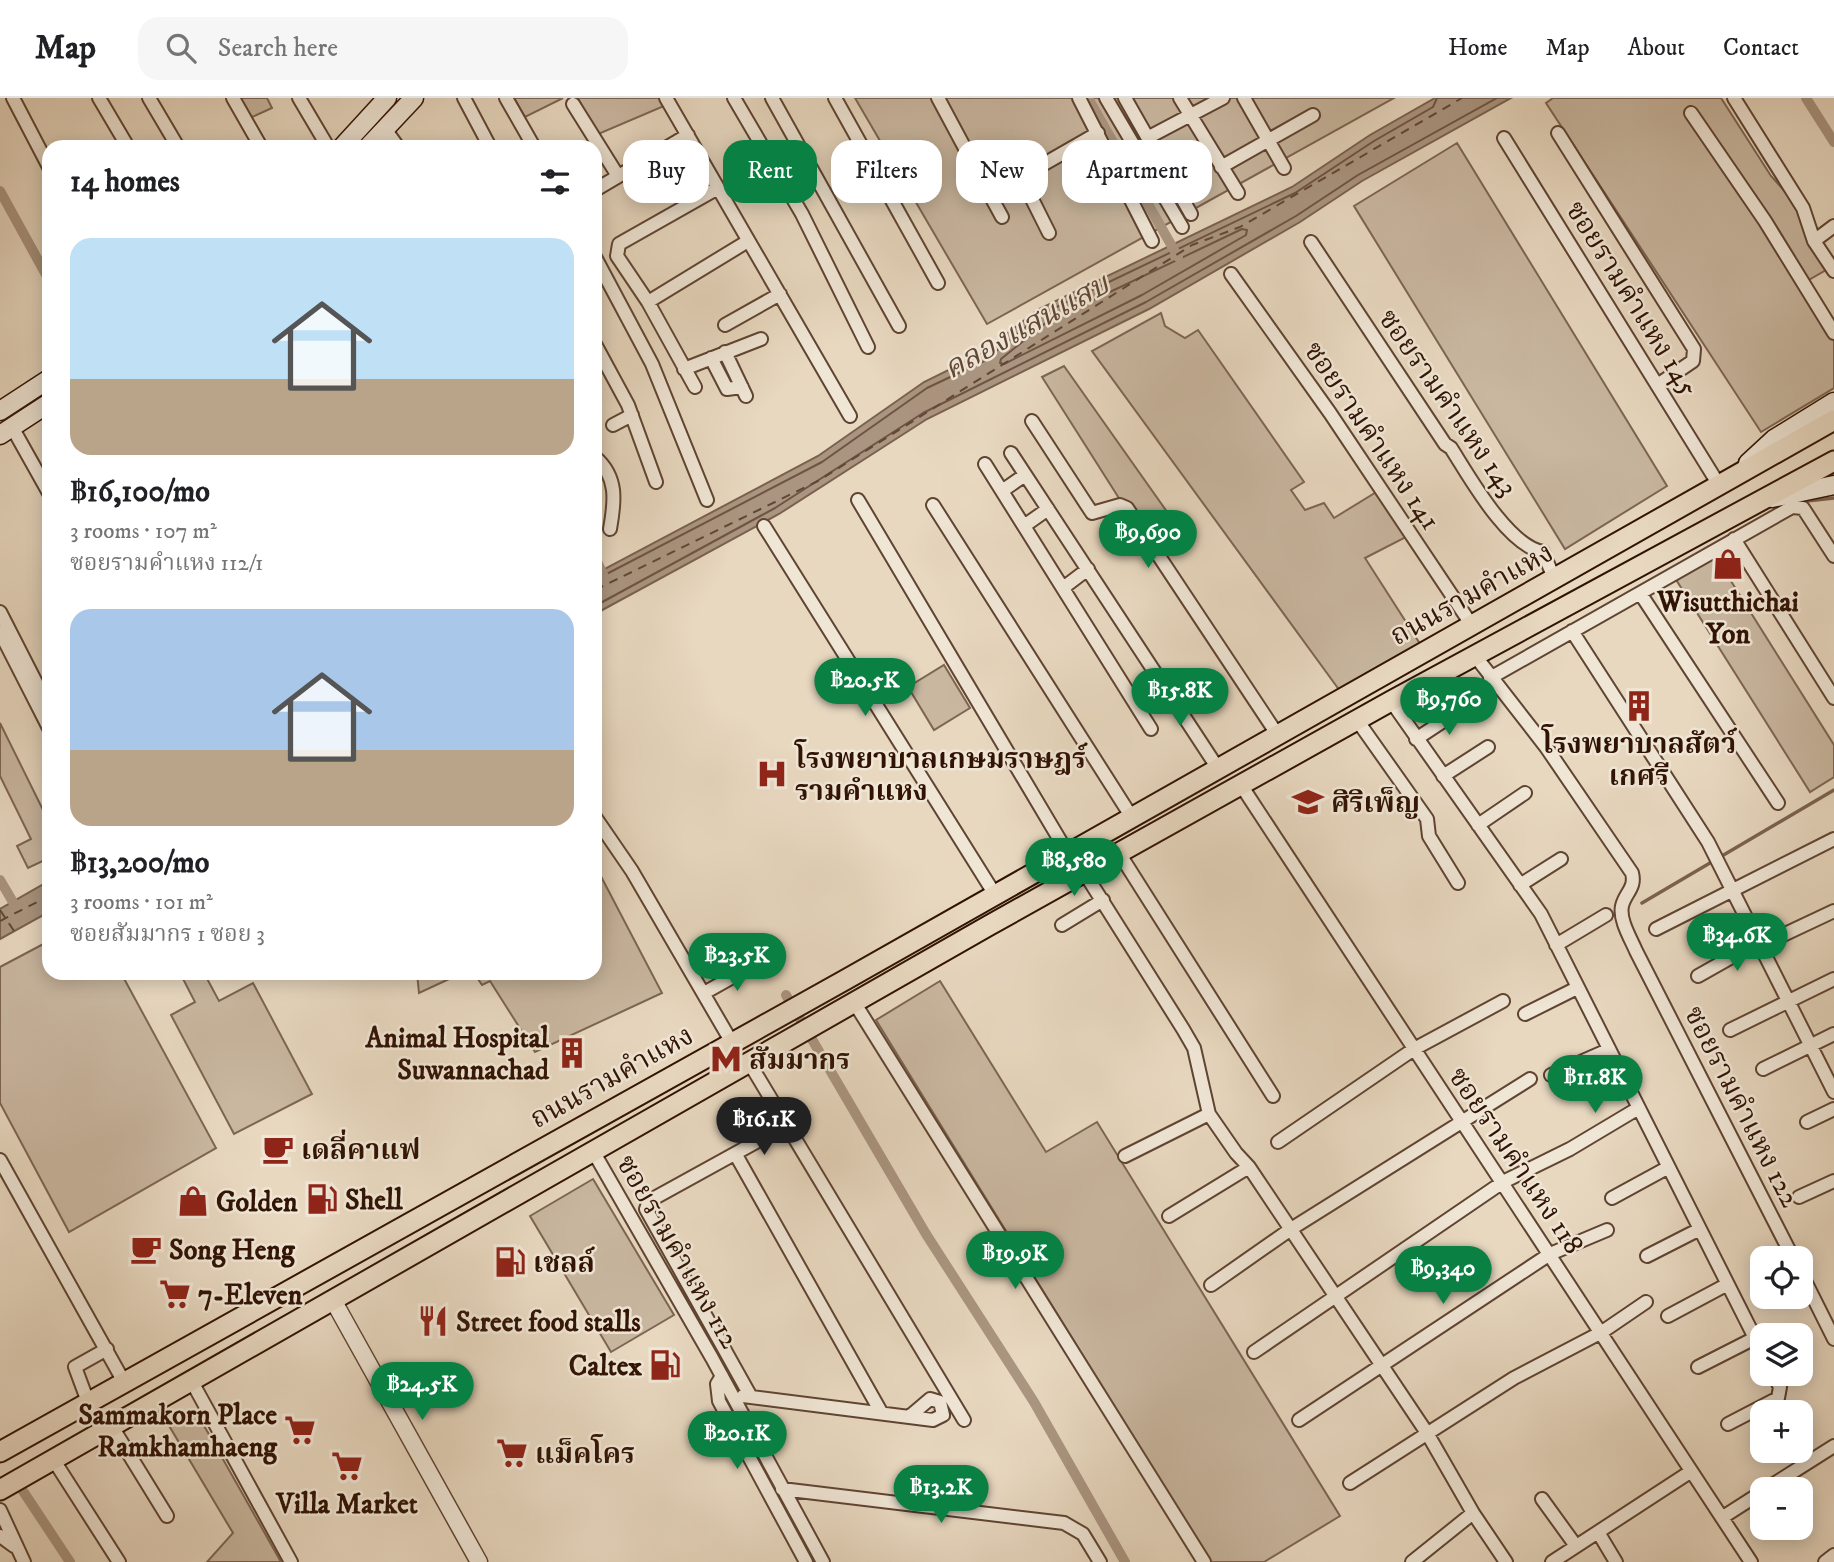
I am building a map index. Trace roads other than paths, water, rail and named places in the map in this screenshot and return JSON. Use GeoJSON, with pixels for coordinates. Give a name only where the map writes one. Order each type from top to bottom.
{"type":"FeatureCollection","features":[{"type":"Feature","properties":{"kind":"main road"},"geometry":{"type":"LineString","coordinates":[[348,140],[387,98]]}},
{"type":"Feature","properties":{"kind":"main road"},"geometry":{"type":"LineString","coordinates":[[375,140],[414,98]]}},
{"type":"Feature","properties":{"kind":"main road"},"geometry":{"type":"LineString","coordinates":[[0,411],[42,384]]}},
{"type":"Feature","properties":{"kind":"main road"},"geometry":{"type":"LineString","coordinates":[[1737,473],[1774,439],[1834,402]]}},
{"type":"Feature","properties":{"kind":"main road"},"geometry":{"type":"LineString","coordinates":[[6,431],[42,408]]}},
{"type":"Feature","properties":{"kind":"main road","name":"ถนนรามคำแหง"},"geometry":{"type":"LineString","coordinates":[[0,1451],[814,996],[1834,420]]}},
{"type":"Feature","properties":{"kind":"main road","name":"ถนนรามคำแหง"},"geometry":{"type":"LineString","coordinates":[[0,1489],[1084,872],[1391,701],[1834,461]]}},
{"type":"Feature","properties":{"kind":"main road"},"geometry":{"type":"LineString","coordinates":[[1756,501],[1834,485]]}},
{"type":"Feature","properties":{"kind":"main road"},"geometry":{"type":"LineString","coordinates":[[1600,554],[1614,580]]}},
{"type":"Feature","properties":{"kind":"main road"},"geometry":{"type":"LineString","coordinates":[[1414,658],[1428,681]]}},
{"type":"Feature","properties":{"kind":"main road"},"geometry":{"type":"LineString","coordinates":[[397,1228],[412,1255]]}},
{"type":"Feature","properties":{"kind":"street"},"geometry":{"type":"LineString","coordinates":[[13,98],[42,153]]}},
{"type":"Feature","properties":{"kind":"street"},"geometry":{"type":"LineString","coordinates":[[99,98],[124,140]]}},
{"type":"Feature","properties":{"kind":"street"},"geometry":{"type":"LineString","coordinates":[[149,98],[174,140]]}},
{"type":"Feature","properties":{"kind":"street"},"geometry":{"type":"LineString","coordinates":[[233,98],[257,140]]}},
{"type":"Feature","properties":{"kind":"street"},"geometry":{"type":"LineString","coordinates":[[299,98],[324,140]]}},
{"type":"Feature","properties":{"kind":"street"},"geometry":{"type":"LineString","coordinates":[[464,98],[486,140]]}},
{"type":"Feature","properties":{"kind":"street"},"geometry":{"type":"LineString","coordinates":[[506,98],[530,140]]}},
{"type":"Feature","properties":{"kind":"street"},"geometry":{"type":"LineString","coordinates":[[666,98],[850,416]]}},
{"type":"Feature","properties":{"kind":"street"},"geometry":{"type":"LineString","coordinates":[[734,98],[802,214],[868,347]]}},
{"type":"Feature","properties":{"kind":"street"},"geometry":{"type":"LineString","coordinates":[[772,98],[899,326]]}},
{"type":"Feature","properties":{"kind":"street"},"geometry":{"type":"LineString","coordinates":[[835,98],[938,283]]}},
{"type":"Feature","properties":{"kind":"street"},"geometry":{"type":"LineString","coordinates":[[938,98],[961,140]]}},
{"type":"Feature","properties":{"kind":"street"},"geometry":{"type":"LineString","coordinates":[[1079,98],[1152,241]]}},
{"type":"Feature","properties":{"kind":"street"},"geometry":{"type":"LineString","coordinates":[[1106,98],[1182,228]]}},
{"type":"Feature","properties":{"kind":"street"},"geometry":{"type":"LineString","coordinates":[[1125,98],[1191,214]]}},
{"type":"Feature","properties":{"kind":"street"},"geometry":{"type":"LineString","coordinates":[[1180,98],[1238,193]]}},
{"type":"Feature","properties":{"kind":"street"},"geometry":{"type":"LineString","coordinates":[[1149,137],[1223,98]]}},
{"type":"Feature","properties":{"kind":"street"},"geometry":{"type":"LineString","coordinates":[[1244,98],[1284,167]]}},
{"type":"Feature","properties":{"kind":"street"},"geometry":{"type":"LineString","coordinates":[[1734,98],[1803,208],[1814,241],[1834,271]]}},
{"type":"Feature","properties":{"kind":"street"},"geometry":{"type":"LineString","coordinates":[[573,104],[596,140]]}},
{"type":"Feature","properties":{"kind":"street"},"geometry":{"type":"LineString","coordinates":[[1691,113],[1765,221],[1834,333]]}},
{"type":"Feature","properties":{"kind":"street"},"geometry":{"type":"LineString","coordinates":[[1221,167],[1313,115]]}},
{"type":"Feature","properties":{"kind":"street"},"geometry":{"type":"LineString","coordinates":[[385,129],[393,140]]}},
{"type":"Feature","properties":{"kind":"street"},"geometry":{"type":"LineString","coordinates":[[1048,162],[1098,133]]}},
{"type":"Feature","properties":{"kind":"street"},"geometry":{"type":"LineString","coordinates":[[1558,133],[1694,349],[1693,361],[1659,384]]}},
{"type":"Feature","properties":{"kind":"street"},"geometry":{"type":"LineString","coordinates":[[602,186],[688,135]]}},
{"type":"Feature","properties":{"kind":"street","name":"ซอยรามคำแหง 145"},"geometry":{"type":"LineString","coordinates":[[1504,138],[1659,384],[1719,485]]}},
{"type":"Feature","properties":{"kind":"street"},"geometry":{"type":"LineString","coordinates":[[602,150],[618,176]]}},
{"type":"Feature","properties":{"kind":"street"},"geometry":{"type":"LineString","coordinates":[[695,387],[648,302],[617,256],[619,244],[718,188]]}},
{"type":"Feature","properties":{"kind":"street"},"geometry":{"type":"LineString","coordinates":[[994,203],[1002,218]]}},
{"type":"Feature","properties":{"kind":"street"},"geometry":{"type":"LineString","coordinates":[[1034,203],[1049,233]]}},
{"type":"Feature","properties":{"kind":"street"},"geometry":{"type":"LineString","coordinates":[[1814,241],[1834,226]]}},
{"type":"Feature","properties":{"kind":"street"},"geometry":{"type":"LineString","coordinates":[[648,302],[748,241]]}},
{"type":"Feature","properties":{"kind":"street","name":"ซอยรามคำแหง 143"},"geometry":{"type":"LineString","coordinates":[[1311,242],[1445,444],[1504,524],[1526,547],[1543,552],[1554,578]]}},
{"type":"Feature","properties":{"kind":"street"},"geometry":{"type":"LineString","coordinates":[[602,270],[652,364],[707,500]]}},
{"type":"Feature","properties":{"kind":"street","name":"ซอยรามคำแหง 141"},"geometry":{"type":"LineString","coordinates":[[1231,274],[1321,399],[1471,624]]}},
{"type":"Feature","properties":{"kind":"street"},"geometry":{"type":"LineString","coordinates":[[725,325],[780,294]]}},
{"type":"Feature","properties":{"kind":"street"},"geometry":{"type":"LineString","coordinates":[[684,369],[761,339]]}},
{"type":"Feature","properties":{"kind":"street"},"geometry":{"type":"LineString","coordinates":[[712,358],[727,389],[744,392],[725,352]]}},
{"type":"Feature","properties":{"kind":"street"},"geometry":{"type":"LineString","coordinates":[[602,357],[632,415],[656,482]]}},
{"type":"Feature","properties":{"kind":"street"},"geometry":{"type":"LineString","coordinates":[[613,425],[632,415]]}},
{"type":"Feature","properties":{"kind":"street"},"geometry":{"type":"LineString","coordinates":[[1032,421],[1092,513],[1120,505],[1127,508],[1277,734]]}},
{"type":"Feature","properties":{"kind":"street"},"geometry":{"type":"LineString","coordinates":[[6,431],[42,483]]}},
{"type":"Feature","properties":{"kind":"street"},"geometry":{"type":"LineString","coordinates":[[1010,453],[1220,765]]}},
{"type":"Feature","properties":{"kind":"street"},"geometry":{"type":"LineString","coordinates":[[985,464],[1151,729]]}},
{"type":"Feature","properties":{"kind":"street"},"geometry":{"type":"LineString","coordinates":[[602,467],[612,482],[615,501],[610,529]]}},
{"type":"Feature","properties":{"kind":"street"},"geometry":{"type":"LineString","coordinates":[[1002,491],[1025,475]]}},
{"type":"Feature","properties":{"kind":"street"},"geometry":{"type":"LineString","coordinates":[[858,500],[1067,852]]}},
{"type":"Feature","properties":{"kind":"street"},"geometry":{"type":"LineString","coordinates":[[933,505],[1131,816]]}},
{"type":"Feature","properties":{"kind":"street"},"geometry":{"type":"LineString","coordinates":[[1490,678],[1792,507],[1803,508],[1834,556]]}},
{"type":"Feature","properties":{"kind":"street"},"geometry":{"type":"LineString","coordinates":[[1024,526],[1048,509]]}},
{"type":"Feature","properties":{"kind":"street"},"geometry":{"type":"LineString","coordinates":[[764,526],[994,893]]}},
{"type":"Feature","properties":{"kind":"street"},"geometry":{"type":"LineString","coordinates":[[1734,539],[1834,698]]}},
{"type":"Feature","properties":{"kind":"street"},"geometry":{"type":"LineString","coordinates":[[1063,588],[1088,569]]}},
{"type":"Feature","properties":{"kind":"street"},"geometry":{"type":"LineString","coordinates":[[1640,593],[1778,803]]}},
{"type":"Feature","properties":{"kind":"street"},"geometry":{"type":"LineString","coordinates":[[0,612],[42,694]]}},
{"type":"Feature","properties":{"kind":"street"},"geometry":{"type":"LineString","coordinates":[[1572,631],[1708,842],[1734,888],[1834,1092]]}},
{"type":"Feature","properties":{"kind":"street"},"geometry":{"type":"LineString","coordinates":[[0,632],[42,713]]}},
{"type":"Feature","properties":{"kind":"street","name":"ซอยรามคำแหง 122"},"geometry":{"type":"LineString","coordinates":[[1476,657],[1546,747],[1632,873],[1634,884],[1622,906],[1623,918],[1636,951],[1787,1246]]}},
{"type":"Feature","properties":{"kind":"street"},"geometry":{"type":"LineString","coordinates":[[1164,674],[1220,765]]}},
{"type":"Feature","properties":{"kind":"street"},"geometry":{"type":"LineString","coordinates":[[1391,701],[1541,914],[1750,1329]]}},
{"type":"Feature","properties":{"kind":"street"},"geometry":{"type":"LineString","coordinates":[[1416,739],[1463,708]]}},
{"type":"Feature","properties":{"kind":"street"},"geometry":{"type":"LineString","coordinates":[[1357,720],[1427,819],[1429,836],[1458,883]]}},
{"type":"Feature","properties":{"kind":"street"},"geometry":{"type":"LineString","coordinates":[[1443,776],[1488,747]]}},
{"type":"Feature","properties":{"kind":"street","name":"ซอยรามคำแหง 118"},"geometry":{"type":"LineString","coordinates":[[1241,785],[1751,1562]]}},
{"type":"Feature","properties":{"kind":"street"},"geometry":{"type":"LineString","coordinates":[[1478,825],[1525,793]]}},
{"type":"Feature","properties":{"kind":"street"},"geometry":{"type":"LineString","coordinates":[[602,827],[632,872],[731,1041]]}},
{"type":"Feature","properties":{"kind":"street"},"geometry":{"type":"LineString","coordinates":[[1656,929],[1834,839]]}},
{"type":"Feature","properties":{"kind":"street"},"geometry":{"type":"LineString","coordinates":[[1119,853],[1273,1096]]}},
{"type":"Feature","properties":{"kind":"street"},"geometry":{"type":"LineString","coordinates":[[1520,885],[1561,859]]}},
{"type":"Feature","properties":{"kind":"street"},"geometry":{"type":"LineString","coordinates":[[1084,872],[1194,1048],[1209,1114],[1236,1153],[1250,1167],[1384,1366],[1473,1513],[1506,1562]]}},
{"type":"Feature","properties":{"kind":"street"},"geometry":{"type":"LineString","coordinates":[[1062,925],[1103,900]]}},
{"type":"Feature","properties":{"kind":"street"},"geometry":{"type":"LineString","coordinates":[[1698,976],[1761,943],[1834,911]]}},
{"type":"Feature","properties":{"kind":"street"},"geometry":{"type":"LineString","coordinates":[[1556,945],[1606,915]]}},
{"type":"Feature","properties":{"kind":"street"},"geometry":{"type":"LineString","coordinates":[[704,993],[754,965]]}},
{"type":"Feature","properties":{"kind":"street"},"geometry":{"type":"LineString","coordinates":[[1730,1030],[1834,979]]}},
{"type":"Feature","properties":{"kind":"street"},"geometry":{"type":"LineString","coordinates":[[1525,1014],[1577,988]]}},
{"type":"Feature","properties":{"kind":"street"},"geometry":{"type":"LineString","coordinates":[[1278,1142],[1414,1049],[1503,1001]]}},
{"type":"Feature","properties":{"kind":"street"},"geometry":{"type":"LineString","coordinates":[[854,1002],[1204,1562]]}},
{"type":"Feature","properties":{"kind":"street"},"geometry":{"type":"LineString","coordinates":[[1763,1069],[1834,1034]]}},
{"type":"Feature","properties":{"kind":"street"},"geometry":{"type":"LineString","coordinates":[[1551,1075],[1608,1050]]}},
{"type":"Feature","properties":{"kind":"street"},"geometry":{"type":"LineString","coordinates":[[750,1063],[964,1420]]}},
{"type":"Feature","properties":{"kind":"street"},"geometry":{"type":"LineString","coordinates":[[1211,1284],[1291,1228],[1463,1124],[1531,1079]]}},
{"type":"Feature","properties":{"kind":"street"},"geometry":{"type":"LineString","coordinates":[[1254,1352],[1503,1182],[1570,1149],[1637,1109]]}},
{"type":"Feature","properties":{"kind":"street"},"geometry":{"type":"LineString","coordinates":[[1807,1122],[1834,1109]]}},
{"type":"Feature","properties":{"kind":"street"},"geometry":{"type":"LineString","coordinates":[[1125,1156],[1209,1114]]}},
{"type":"Feature","properties":{"kind":"street"},"geometry":{"type":"LineString","coordinates":[[751,1397],[646,1209],[649,1201],[776,1131]]}},
{"type":"Feature","properties":{"kind":"street","name":"ซอยรามคำแหง 112"},"geometry":{"type":"LineString","coordinates":[[593,1151],[722,1376],[823,1562]]}},
{"type":"Feature","properties":{"kind":"street"},"geometry":{"type":"LineString","coordinates":[[736,1155],[880,1412]]}},
{"type":"Feature","properties":{"kind":"street"},"geometry":{"type":"LineString","coordinates":[[0,1160],[124,1382]]}},
{"type":"Feature","properties":{"kind":"street"},"geometry":{"type":"LineString","coordinates":[[1168,1216],[1250,1167]]}},
{"type":"Feature","properties":{"kind":"street"},"geometry":{"type":"LineString","coordinates":[[1612,1198],[1667,1168]]}},
{"type":"Feature","properties":{"kind":"street"},"geometry":{"type":"LineString","coordinates":[[1799,1197],[1834,1181]]}},
{"type":"Feature","properties":{"kind":"street"},"geometry":{"type":"LineString","coordinates":[[1298,1420],[1384,1366],[1550,1254],[1607,1230]]}},
{"type":"Feature","properties":{"kind":"street"},"geometry":{"type":"LineString","coordinates":[[1647,1256],[1698,1230]]}},
{"type":"Feature","properties":{"kind":"street"},"geometry":{"type":"LineString","coordinates":[[1668,1316],[1726,1285]]}},
{"type":"Feature","properties":{"kind":"street"},"geometry":{"type":"LineString","coordinates":[[1813,1297],[1834,1339]]}},
{"type":"Feature","properties":{"kind":"street"},"geometry":{"type":"LineString","coordinates":[[333,1300],[477,1561]]}},
{"type":"Feature","properties":{"kind":"street"},"geometry":{"type":"LineString","coordinates":[[1350,1483],[1514,1378],[1602,1332],[1646,1302]]}},
{"type":"Feature","properties":{"kind":"street"},"geometry":{"type":"LineString","coordinates":[[1698,1367],[1750,1341]]}},
{"type":"Feature","properties":{"kind":"street"},"geometry":{"type":"LineString","coordinates":[[88,1402],[75,1367],[107,1349]]}},
{"type":"Feature","properties":{"kind":"street","name":"ซอยรามคำแหง 112"},"geometry":{"type":"LineString","coordinates":[[722,1376],[717,1384],[719,1401],[806,1562]]}},
{"type":"Feature","properties":{"kind":"street"},"geometry":{"type":"LineString","coordinates":[[191,1380],[207,1403],[291,1562]]}},
{"type":"Feature","properties":{"kind":"street"},"geometry":{"type":"LineString","coordinates":[[1728,1424],[1778,1398],[1779,1386]]}},
{"type":"Feature","properties":{"kind":"street"},"geometry":{"type":"LineString","coordinates":[[732,1395],[910,1416]]}},
{"type":"Feature","properties":{"kind":"street"},"geometry":{"type":"LineString","coordinates":[[111,1425],[167,1516]]}},
{"type":"Feature","properties":{"kind":"street"},"geometry":{"type":"LineString","coordinates":[[1786,1477],[1834,1446]]}},
{"type":"Feature","properties":{"kind":"street"},"geometry":{"type":"LineString","coordinates":[[52,1459],[119,1562]]}},
{"type":"Feature","properties":{"kind":"street"},"geometry":{"type":"LineString","coordinates":[[760,1478],[772,1469]]}},
{"type":"Feature","properties":{"kind":"street"},"geometry":{"type":"LineString","coordinates":[[1552,1562],[1690,1472]]}},
{"type":"Feature","properties":{"kind":"street"},"geometry":{"type":"LineString","coordinates":[[782,1489],[1064,1523],[1083,1534],[1100,1562]]}},
{"type":"Feature","properties":{"kind":"street"},"geometry":{"type":"LineString","coordinates":[[1542,1499],[1576,1546]]}},
{"type":"Feature","properties":{"kind":"street"},"geometry":{"type":"LineString","coordinates":[[1723,1517],[1750,1500]]}},
{"type":"Feature","properties":{"kind":"street"},"geometry":{"type":"LineString","coordinates":[[0,1510],[13,1533],[14,1546]]}},
{"type":"Feature","properties":{"kind":"street"},"geometry":{"type":"LineString","coordinates":[[1412,1562],[1473,1513]]}},
{"type":"Feature","properties":{"kind":"street"},"geometry":{"type":"LineString","coordinates":[[1598,1532],[1616,1562]]}},
{"type":"Feature","properties":{"kind":"street"},"geometry":{"type":"LineString","coordinates":[[0,1536],[14,1546],[24,1562]]}},
{"type":"Feature","properties":{"kind":"street"},"geometry":{"type":"LineString","coordinates":[[1825,1562],[1834,1555]]}},
{"type":"Feature","properties":{"kind":"water","name":"คลองแสนแสบ"},"geometry":{"type":"Polygon","coordinates":[[[1435,98],[1511,98],[1362,181],[1300,222],[1149,309],[927,419],[779,514],[602,610],[602,570],[818,456],[924,382],[979,355],[1039,309],[1292,187],[1370,135],[1435,98]]]}},
{"type":"Feature","properties":{"kind":"water"},"geometry":{"type":"Polygon","coordinates":[[[42,885],[42,916],[0,939],[0,909],[42,885]]]}},
{"type":"Feature","properties":{"kind":"waterway"},"geometry":{"type":"LineString","coordinates":[[1088,98],[1178,257]]}},
{"type":"Feature","properties":{"kind":"waterway"},"geometry":{"type":"LineString","coordinates":[[1806,98],[1834,142]]}},
{"type":"Feature","properties":{"kind":"waterway"},"geometry":{"type":"LineString","coordinates":[[0,191],[42,267]]}},
{"type":"Feature","properties":{"kind":"waterway"},"geometry":{"type":"LineString","coordinates":[[1807,501],[1834,498]]}},
{"type":"Feature","properties":{"kind":"waterway"},"geometry":{"type":"LineString","coordinates":[[602,572],[607,583]]}},
{"type":"Feature","properties":{"kind":"waterway"},"geometry":{"type":"LineString","coordinates":[[1642,903],[1834,790]]}},
{"type":"Feature","properties":{"kind":"waterway"},"geometry":{"type":"LineString","coordinates":[[0,880],[20,914]]}},
{"type":"Feature","properties":{"kind":"waterway"},"geometry":{"type":"LineString","coordinates":[[786,995],[926,1234],[1034,1402],[1125,1562]]}},
{"type":"Feature","properties":{"kind":"waterway"},"geometry":{"type":"LineString","coordinates":[[17,1482],[70,1562]]}},
{"type":"Feature","properties":{"kind":"place","name":"Wisutthichai Yon"},"geometry":{"type":"Point","coordinates":[1728,564]}},
{"type":"Feature","properties":{"kind":"place","name":"โรงพยาบาลสัตว์ เกศรี"},"geometry":{"type":"Point","coordinates":[1639,706]}},
{"type":"Feature","properties":{"kind":"place","name":"โรงพยาบาลเกษมราษฎร์ รามคำแหง"},"geometry":{"type":"Point","coordinates":[772,774]}},
{"type":"Feature","properties":{"kind":"place","name":"ศิริเพ็ญ"},"geometry":{"type":"Point","coordinates":[1308,802]}},
{"type":"Feature","properties":{"kind":"place","name":"Animal Hospital Suwannachad"},"geometry":{"type":"Point","coordinates":[572,1053]}},
{"type":"Feature","properties":{"kind":"place","name":"สัมมากร"},"geometry":{"type":"Point","coordinates":[726,1059]}},
{"type":"Feature","properties":{"kind":"place","name":"เดลี่คาแฟ"},"geometry":{"type":"Point","coordinates":[278,1149]}},
{"type":"Feature","properties":{"kind":"place","name":"Shell"},"geometry":{"type":"Point","coordinates":[322,1199]}},
{"type":"Feature","properties":{"kind":"place","name":"Golden"},"geometry":{"type":"Point","coordinates":[193,1201]}},
{"type":"Feature","properties":{"kind":"place","name":"Song Heng"},"geometry":{"type":"Point","coordinates":[146,1249]}},
{"type":"Feature","properties":{"kind":"place","name":"เชลล์"},"geometry":{"type":"Point","coordinates":[510,1262]}},
{"type":"Feature","properties":{"kind":"place","name":"7-Eleven"},"geometry":{"type":"Point","coordinates":[175,1294]}},
{"type":"Feature","properties":{"kind":"place","name":"Street food stalls"},"geometry":{"type":"Point","coordinates":[433,1321]}},
{"type":"Feature","properties":{"kind":"place","name":"Caltex"},"geometry":{"type":"Point","coordinates":[665,1365]}},
{"type":"Feature","properties":{"kind":"place","name":"Sammakorn Place Ramkhamhaeng"},"geometry":{"type":"Point","coordinates":[300,1430]}},
{"type":"Feature","properties":{"kind":"place","name":"แม็คโคร"},"geometry":{"type":"Point","coordinates":[512,1453]}},
{"type":"Feature","properties":{"kind":"place","name":"Villa Market"},"geometry":{"type":"Point","coordinates":[347,1466]}}]}
